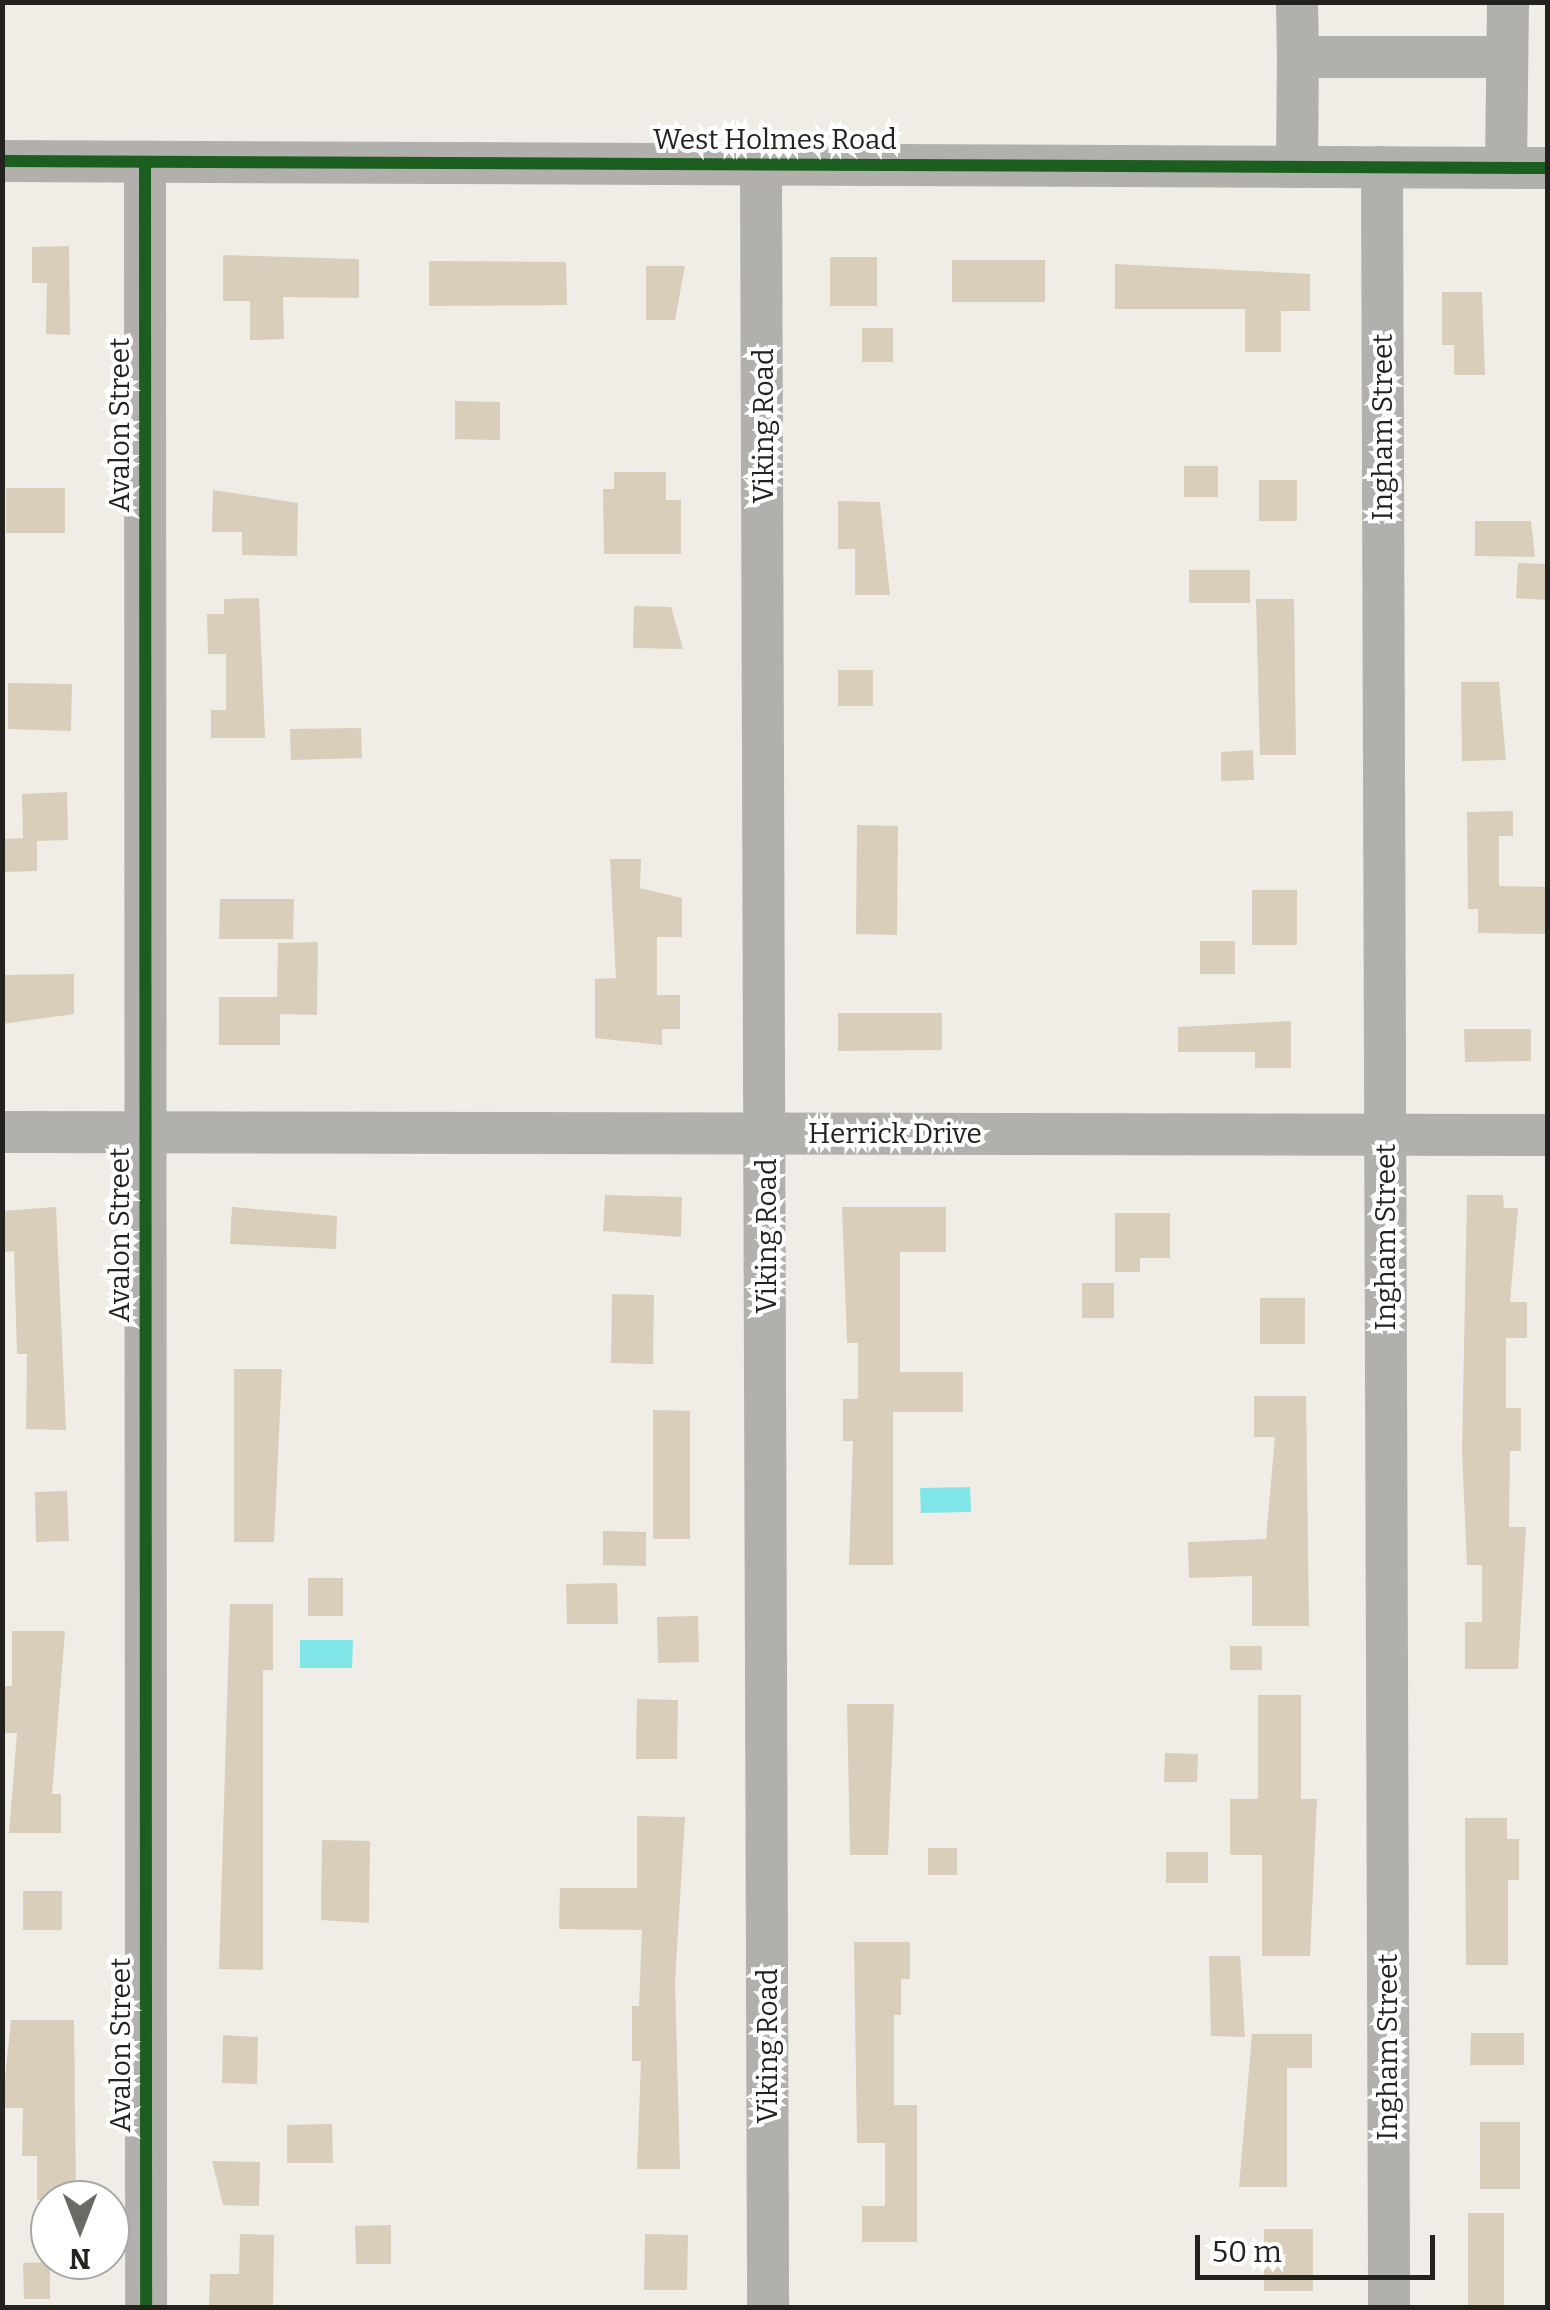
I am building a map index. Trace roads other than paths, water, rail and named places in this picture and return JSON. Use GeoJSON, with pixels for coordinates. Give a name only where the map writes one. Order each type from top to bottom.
{"type":"FeatureCollection","features":[{"type":"Feature","properties":{"kind":"street"},"geometry":{"type":"LineString","coordinates":[[1297,2],[1297,168]]}},
{"type":"Feature","properties":{"kind":"street"},"geometry":{"type":"LineString","coordinates":[[1508,2],[1507,57],[1527,168]]}},
{"type":"Feature","properties":{"kind":"street"},"geometry":{"type":"LineString","coordinates":[[1298,57],[1507,57]]}},
{"type":"Feature","properties":{"kind":"street","name":"West Holmes Road"},"geometry":{"type":"LineString","coordinates":[[2,161],[1527,168]]}},
{"type":"Feature","properties":{"kind":"street","name":"Avalon Street"},"geometry":{"type":"LineString","coordinates":[[145,162],[146,2308]]}},
{"type":"Feature","properties":{"kind":"street","name":"Viking Road"},"geometry":{"type":"LineString","coordinates":[[762,165],[768,2308]]}},
{"type":"Feature","properties":{"kind":"street","name":"Ingham Street"},"geometry":{"type":"LineString","coordinates":[[1382,168],[1389,2308]]}},
{"type":"Feature","properties":{"kind":"street","name":"Herrick Drive"},"geometry":{"type":"LineString","coordinates":[[2,1132],[1548,1135]]}},
{"type":"Feature","properties":{"kind":"water"},"geometry":{"type":"Polygon","coordinates":[[[970,1487],[971,1512],[921,1513],[920,1488],[970,1487]]]}},
{"type":"Feature","properties":{"kind":"water"},"geometry":{"type":"Polygon","coordinates":[[[300,1640],[353,1640],[352,1668],[300,1668],[300,1640]]]}}]}
